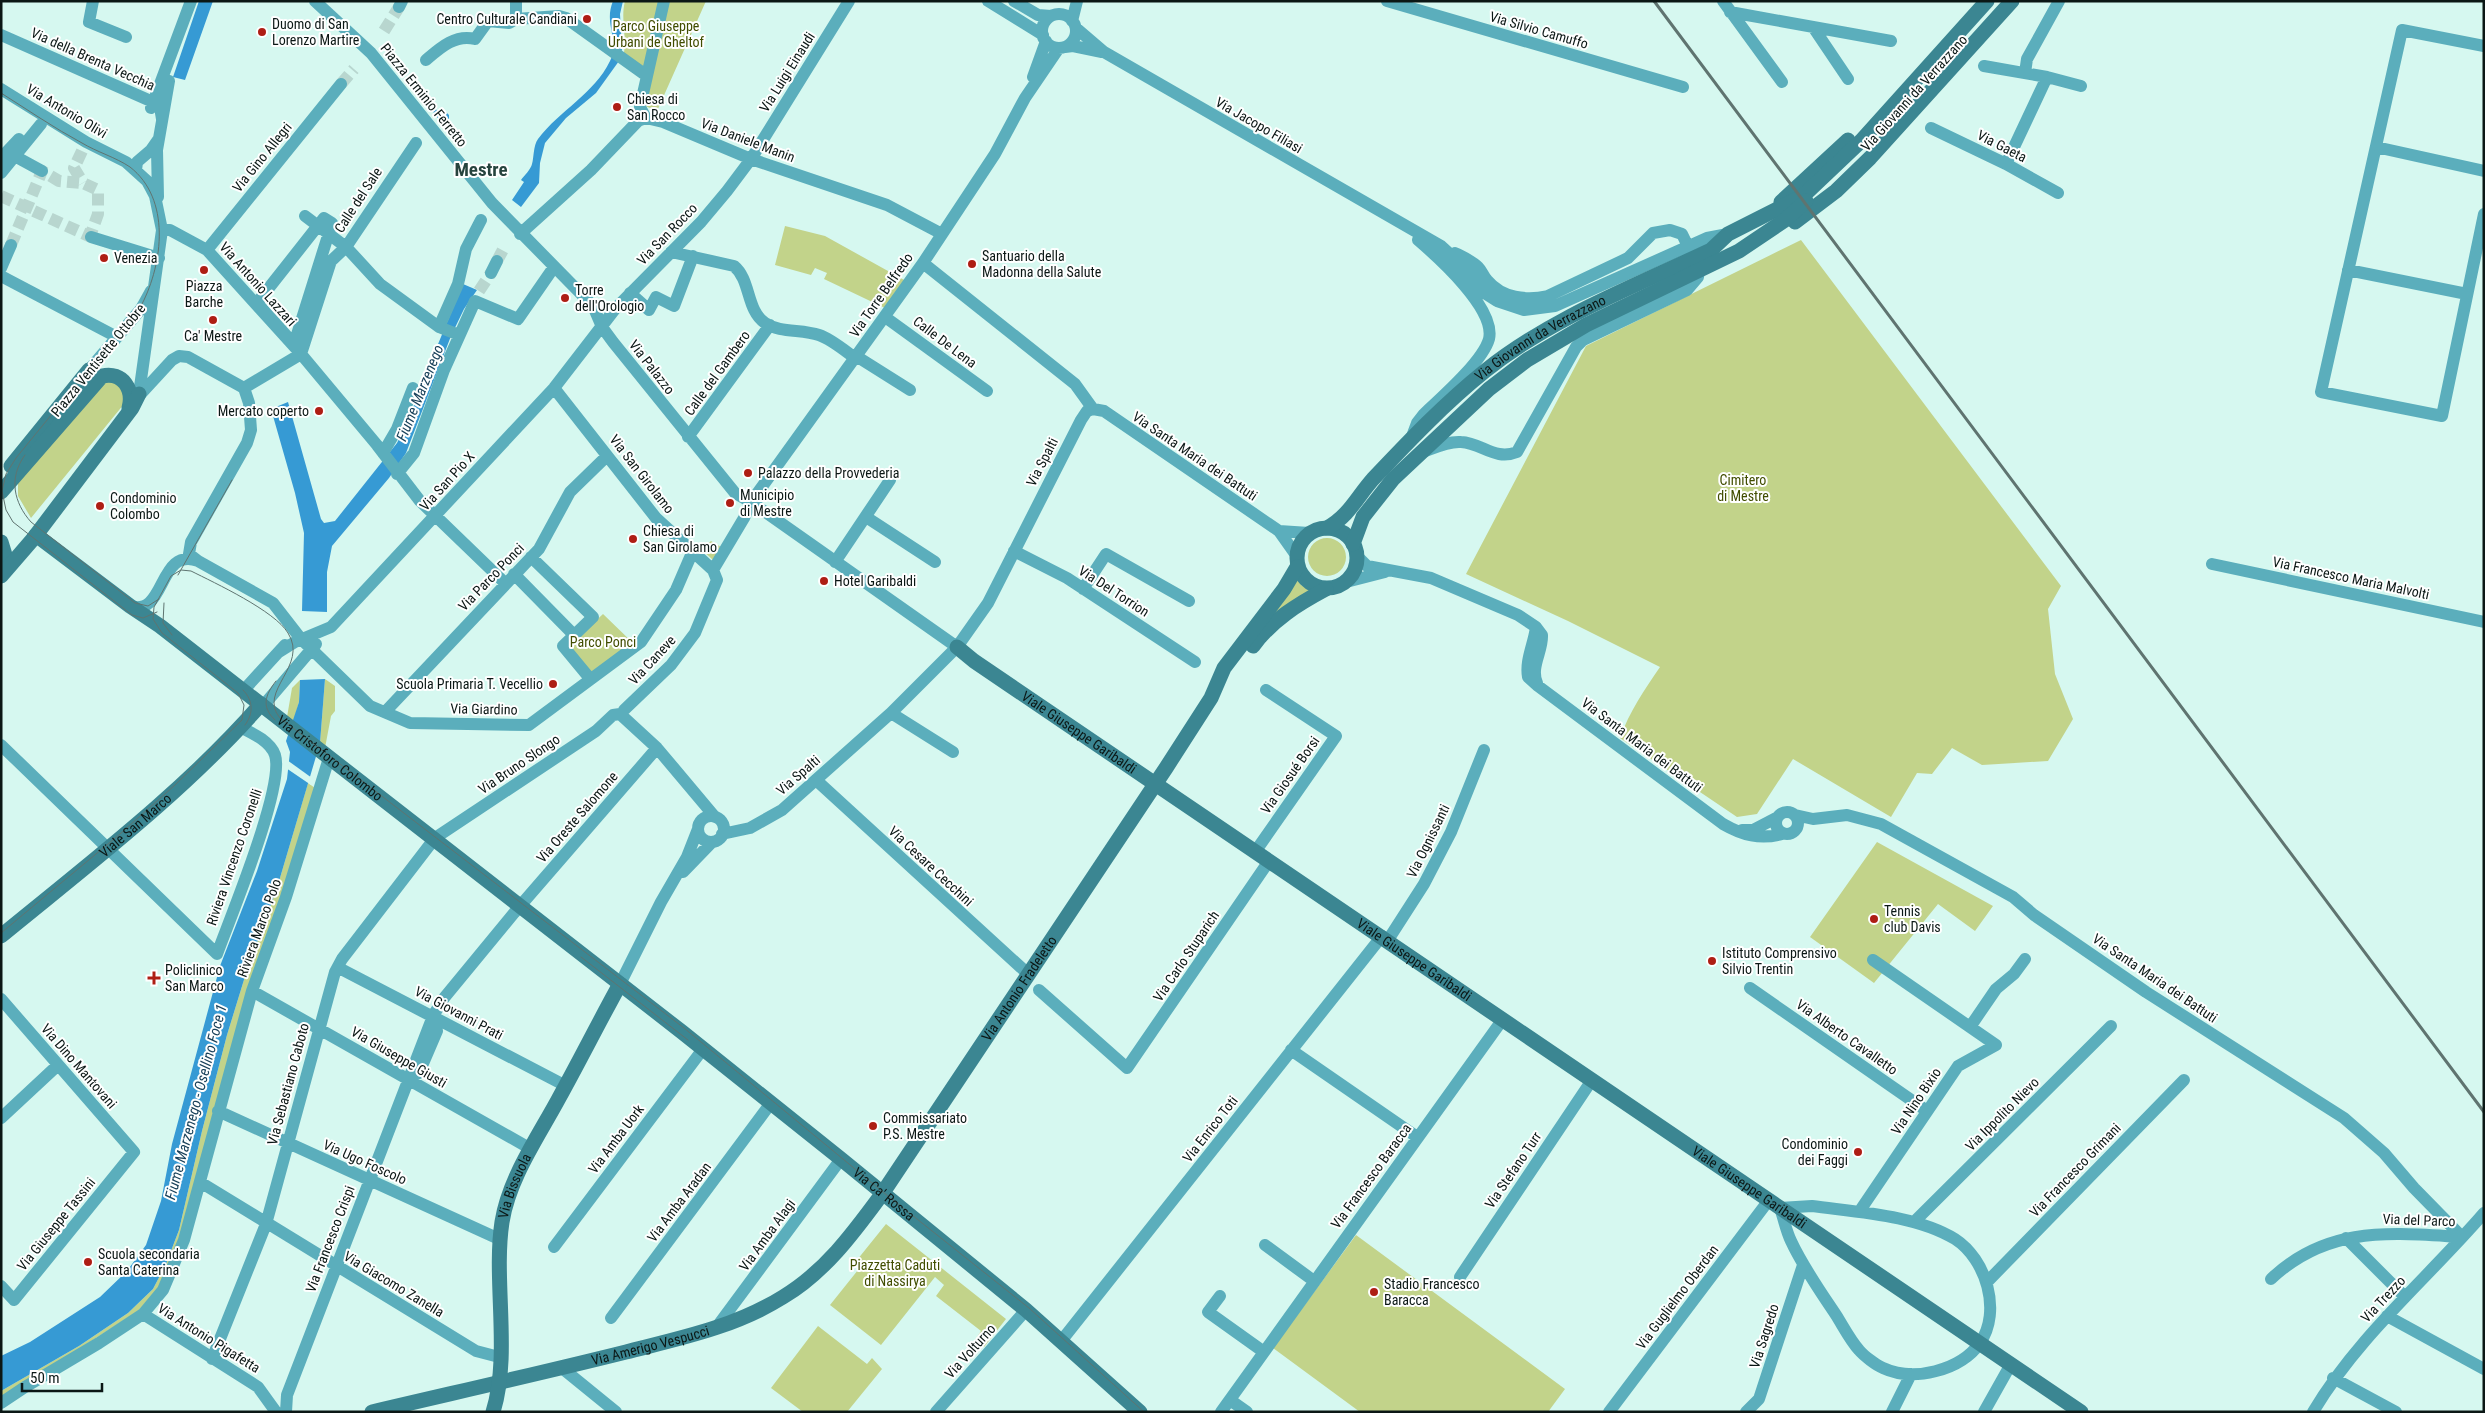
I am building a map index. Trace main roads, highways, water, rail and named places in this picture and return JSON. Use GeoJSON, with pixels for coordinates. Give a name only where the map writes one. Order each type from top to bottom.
{"type":"FeatureCollection","features":[{"type":"Feature","properties":{"kind":"water"},"geometry":{"type":"Polygon","coordinates":[[[199,1],[213,1],[185,80],[173,77],[199,1]]]}},
{"type":"Feature","properties":{"kind":"water"},"geometry":{"type":"Polygon","coordinates":[[[613,1],[623,1],[620,14],[622,49],[619,61],[596,93],[566,118],[545,143],[540,163],[539,183],[521,207],[512,200],[524,182],[521,180],[531,166],[538,139],[556,119],[586,93],[603,73],[610,61],[614,47],[610,18],[613,1]]]}},
{"type":"Feature","properties":{"kind":"water"},"geometry":{"type":"Polygon","coordinates":[[[429,103],[441,114],[446,112],[449,115],[451,122],[446,129],[428,105],[429,103]]]}},
{"type":"Feature","properties":{"kind":"water","name":"Fiume Marzenego"},"geometry":{"type":"Polygon","coordinates":[[[463,284],[477,290],[464,309],[451,336],[406,453],[389,478],[332,546],[327,572],[327,612],[302,611],[304,533],[295,493],[271,409],[288,402],[321,519],[324,523],[335,521],[397,443],[408,421],[463,284]]]}},
{"type":"Feature","properties":{"kind":"water","name":"Fiume Marzenego - Osellino Foce 1"},"geometry":{"type":"Polygon","coordinates":[[[325,679],[320,743],[277,888],[247,970],[227,1035],[179,1230],[166,1264],[153,1289],[128,1313],[79,1346],[1,1391],[1,1356],[30,1342],[100,1297],[127,1271],[146,1245],[161,1201],[172,1144],[220,966],[257,871],[287,779],[290,752],[286,741],[299,702],[300,680],[325,679]]]}},
{"type":"Feature","properties":{"kind":"tunnel"},"geometry":{"type":"LineString","coordinates":[[384,31],[399,7]]}},
{"type":"Feature","properties":{"kind":"tunnel"},"geometry":{"type":"LineString","coordinates":[[341,84],[354,69]]}},
{"type":"Feature","properties":{"kind":"tunnel"},"geometry":{"type":"LineString","coordinates":[[82,151],[74,168],[83,183]]}},
{"type":"Feature","properties":{"kind":"tunnel"},"geometry":{"type":"LineString","coordinates":[[11,245],[42,171],[59,181],[83,183],[98,190],[98,214],[90,236]]}},
{"type":"Feature","properties":{"kind":"tunnel"},"geometry":{"type":"LineString","coordinates":[[1,196],[91,237]]}},
{"type":"Feature","properties":{"kind":"tunnel"},"geometry":{"type":"LineString","coordinates":[[497,261],[505,246]]}},
{"type":"Feature","properties":{"kind":"tunnel"},"geometry":{"type":"LineString","coordinates":[[479,291],[491,273]]}},
{"type":"Feature","properties":{"kind":"tram line"},"geometry":{"type":"LineString","coordinates":[[1,93],[51,125],[130,167],[143,180],[152,196],[159,232],[155,270],[142,304],[16,458],[6,474],[2,491],[6,510],[13,522],[132,615],[143,618],[157,612]]}},
{"type":"Feature","properties":{"kind":"tram line"},"geometry":{"type":"LineString","coordinates":[[25,455],[16,472],[15,490],[20,507],[31,522],[135,603],[148,606],[159,599]]}},
{"type":"Feature","properties":{"kind":"tram line"},"geometry":{"type":"LineString","coordinates":[[178,575],[232,480]]}},
{"type":"Feature","properties":{"kind":"tram line"},"geometry":{"type":"LineString","coordinates":[[1,933],[120,834],[175,785],[242,720],[244,705],[238,693],[162,633],[153,619],[154,607],[171,576],[181,570],[191,571],[258,607],[271,616],[288,633],[293,645],[292,656],[289,667],[274,698],[275,708],[280,718],[684,1028],[883,1192],[1029,1308],[1144,1412]]}},
{"type":"Feature","properties":{"kind":"tram line"},"geometry":{"type":"LineString","coordinates":[[164,603],[163,623],[172,635]]}},
{"type":"Feature","properties":{"kind":"tram line"},"geometry":{"type":"LineString","coordinates":[[275,720],[266,706],[266,701],[269,691],[276,681]]}},
{"type":"Feature","properties":{"kind":"tram line"},"geometry":{"type":"LineString","coordinates":[[243,690],[249,698],[251,707],[250,716],[245,725]]}},
{"type":"Feature","properties":{"kind":"tram line"},"geometry":{"type":"LineString","coordinates":[[581,957],[688,1040]]}},
{"type":"Feature","properties":{"kind":"railway"},"geometry":{"type":"LineString","coordinates":[[1654,1],[2484,1112]]}},
{"type":"Feature","properties":{"kind":"place","name":"Centro Culturale Candiani"},"geometry":{"type":"Point","coordinates":[587,19]}},
{"type":"Feature","properties":{"kind":"place","name":"Duomo di San Lorenzo Martire"},"geometry":{"type":"Point","coordinates":[262,32]}},
{"type":"Feature","properties":{"kind":"place","name":"Chiesa di San Rocco"},"geometry":{"type":"Point","coordinates":[617,107]}},
{"type":"Feature","properties":{"kind":"place","name":"Venezia"},"geometry":{"type":"Point","coordinates":[104,258]}},
{"type":"Feature","properties":{"kind":"place","name":"Santuario della Madonna della Salute"},"geometry":{"type":"Point","coordinates":[972,264]}},
{"type":"Feature","properties":{"kind":"place","name":"Piazza Barche"},"geometry":{"type":"Point","coordinates":[204,270]}},
{"type":"Feature","properties":{"kind":"place","name":"Torre dell'Orologio"},"geometry":{"type":"Point","coordinates":[565,298]}},
{"type":"Feature","properties":{"kind":"place","name":"Ca' Mestre"},"geometry":{"type":"Point","coordinates":[213,320]}},
{"type":"Feature","properties":{"kind":"place","name":"Mercato coperto"},"geometry":{"type":"Point","coordinates":[319,411]}},
{"type":"Feature","properties":{"kind":"place","name":"Palazzo della Provvederia"},"geometry":{"type":"Point","coordinates":[748,473]}},
{"type":"Feature","properties":{"kind":"place","name":"Municipio di Mestre"},"geometry":{"type":"Point","coordinates":[730,503]}},
{"type":"Feature","properties":{"kind":"place","name":"Condominio Colombo"},"geometry":{"type":"Point","coordinates":[100,506]}},
{"type":"Feature","properties":{"kind":"place","name":"Chiesa di San Girolamo"},"geometry":{"type":"Point","coordinates":[633,539]}},
{"type":"Feature","properties":{"kind":"place","name":"Hotel Garibaldi"},"geometry":{"type":"Point","coordinates":[824,581]}},
{"type":"Feature","properties":{"kind":"place","name":"Scuola Primaria T. Vecellio"},"geometry":{"type":"Point","coordinates":[553,684]}},
{"type":"Feature","properties":{"kind":"place","name":"Tennis club Davis"},"geometry":{"type":"Point","coordinates":[1874,919]}},
{"type":"Feature","properties":{"kind":"place","name":"Istituto Comprensivo Silvio Trentin"},"geometry":{"type":"Point","coordinates":[1712,961]}},
{"type":"Feature","properties":{"kind":"place","name":"Policlinico San Marco"},"geometry":{"type":"Point","coordinates":[154,978]}},
{"type":"Feature","properties":{"kind":"place","name":"Commissariato P.S. Mestre"},"geometry":{"type":"Point","coordinates":[873,1126]}},
{"type":"Feature","properties":{"kind":"place","name":"Condominio dei Faggi"},"geometry":{"type":"Point","coordinates":[1858,1152]}},
{"type":"Feature","properties":{"kind":"place","name":"Scuola secondaria Santa Caterina"},"geometry":{"type":"Point","coordinates":[88,1262]}},
{"type":"Feature","properties":{"kind":"place","name":"Stadio Francesco Baracca"},"geometry":{"type":"Point","coordinates":[1374,1292]}},
{"type":"Feature","properties":{"kind":"district","name":"Mestre"},"geometry":{"type":"Point","coordinates":[481,169]}},
{"type":"Feature","properties":{"kind":"park label","name":"Parco Giuseppe Urbani de Gheltof"},"geometry":{"type":"Point","coordinates":[656,34]}},
{"type":"Feature","properties":{"kind":"park label","name":"Cimitero di Mestre"},"geometry":{"type":"Point","coordinates":[1743,488]}},
{"type":"Feature","properties":{"kind":"park label","name":"Parco Ponci"},"geometry":{"type":"Point","coordinates":[603,642]}},
{"type":"Feature","properties":{"kind":"park label","name":"Piazzetta Caduti di Nassirya"},"geometry":{"type":"Point","coordinates":[895,1274]}}]}
